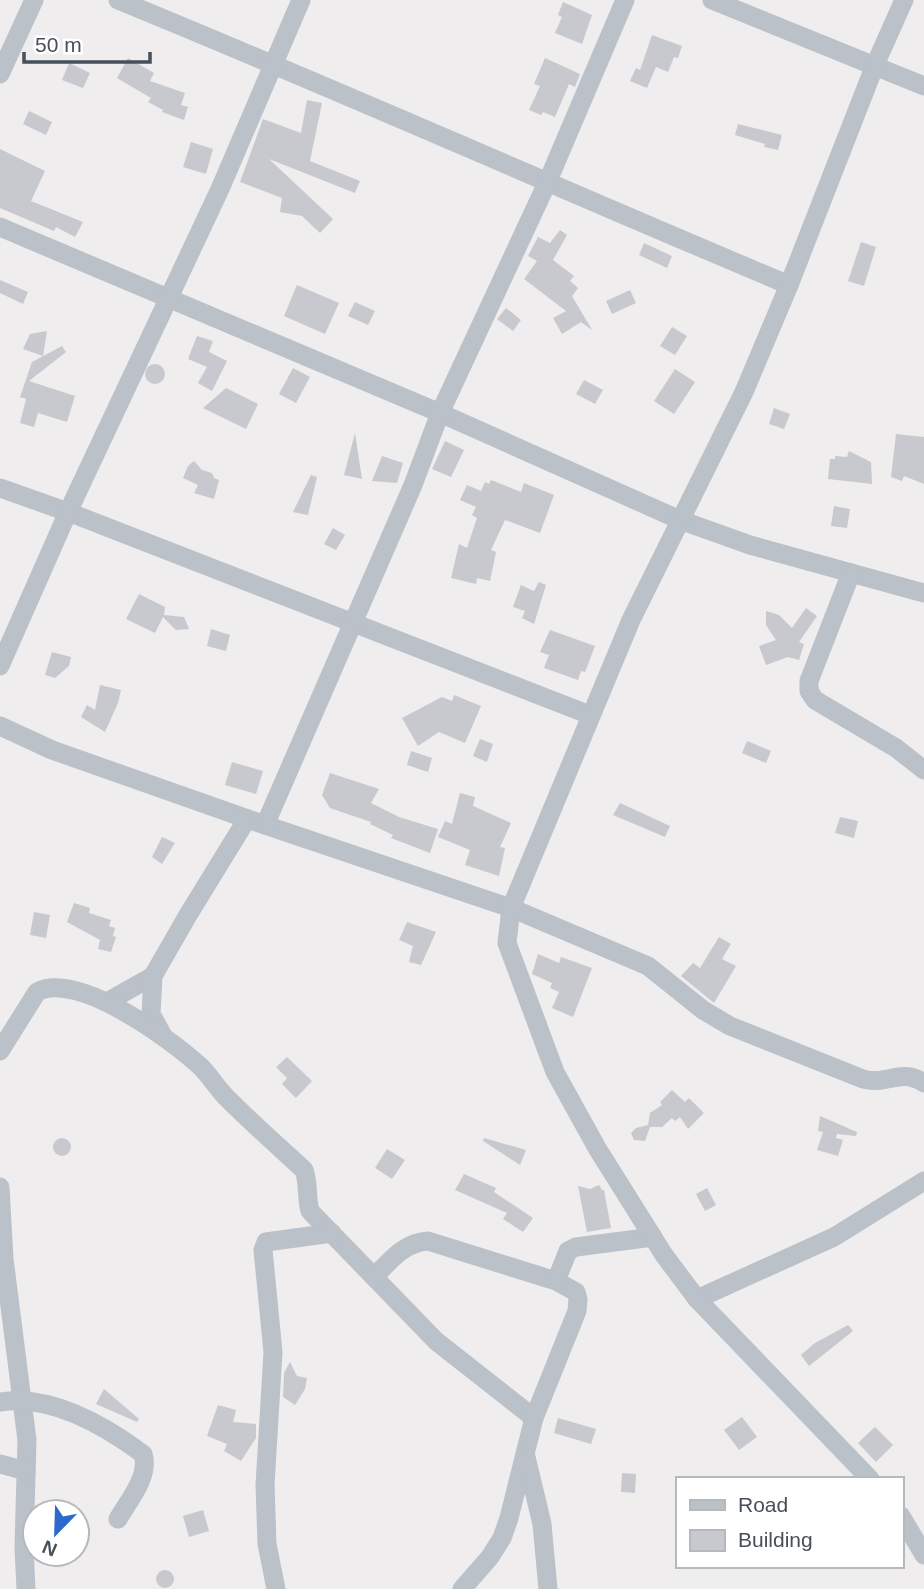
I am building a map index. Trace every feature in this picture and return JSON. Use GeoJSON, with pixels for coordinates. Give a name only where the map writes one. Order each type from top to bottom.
{"type":"FeatureCollection","features":[{"type":"Feature","properties":{"kind":"street"},"geometry":{"type":"LineString","coordinates":[[0,74],[34,0]]}},
{"type":"Feature","properties":{"kind":"street"},"geometry":{"type":"LineString","coordinates":[[118,0],[789,285]]}},
{"type":"Feature","properties":{"kind":"street"},"geometry":{"type":"LineString","coordinates":[[0,666],[68,512],[220,189],[301,0]]}},
{"type":"Feature","properties":{"kind":"street"},"geometry":{"type":"LineString","coordinates":[[107,1002],[153,976],[256,822],[352,621],[413,485],[440,413],[548,183],[625,0]]}},
{"type":"Feature","properties":{"kind":"street"},"geometry":{"type":"LineString","coordinates":[[712,0],[924,86]]}},
{"type":"Feature","properties":{"kind":"street"},"geometry":{"type":"LineString","coordinates":[[868,1477],[697,1299],[653,1237],[597,1148],[555,1072],[507,943],[511,908],[590,715],[631,620],[744,392],[875,65],[904,0]]}},
{"type":"Feature","properties":{"kind":"street"},"geometry":{"type":"LineString","coordinates":[[0,228],[440,413],[680,520],[750,545],[924,593]]}},
{"type":"Feature","properties":{"kind":"street"},"geometry":{"type":"LineString","coordinates":[[0,488],[352,621],[590,715]]}},
{"type":"Feature","properties":{"kind":"street"},"geometry":{"type":"LineString","coordinates":[[851,573],[808,681],[809,691],[815,700],[896,748],[924,770]]}},
{"type":"Feature","properties":{"kind":"street"},"geometry":{"type":"LineString","coordinates":[[0,726],[52,750],[511,908],[648,966],[703,1010],[730,1026],[863,1079],[879,1081],[904,1075],[924,1083]]}},
{"type":"Feature","properties":{"kind":"street"},"geometry":{"type":"LineString","coordinates":[[153,976],[151,1014],[162,1035]]}},
{"type":"Feature","properties":{"kind":"street"},"geometry":{"type":"LineString","coordinates":[[0,1051],[37,992],[54,987],[87,994],[107,1002],[162,1035],[202,1069],[226,1098],[304,1170],[308,1180],[307,1201],[310,1211],[374,1277],[436,1340],[534,1418]]}},
{"type":"Feature","properties":{"kind":"street"},"geometry":{"type":"LineString","coordinates":[[697,1299],[834,1237],[924,1181]]}},
{"type":"Feature","properties":{"kind":"street"},"geometry":{"type":"LineString","coordinates":[[0,1187],[4,1259],[27,1440],[24,1547],[26,1589]]}},
{"type":"Feature","properties":{"kind":"street"},"geometry":{"type":"LineString","coordinates":[[276,1589],[267,1544],[265,1485],[273,1352],[263,1250],[267,1242],[332,1233]]}},
{"type":"Feature","properties":{"kind":"street"},"geometry":{"type":"LineString","coordinates":[[555,1281],[568,1251],[576,1247],[653,1237]]}},
{"type":"Feature","properties":{"kind":"street"},"geometry":{"type":"LineString","coordinates":[[374,1277],[403,1248],[415,1242],[428,1241],[555,1281],[576,1292],[577,1311],[534,1418],[502,1538],[464,1588]]}},
{"type":"Feature","properties":{"kind":"street"},"geometry":{"type":"LineString","coordinates":[[0,1402],[20,1399],[94,1422],[143,1454],[146,1463],[144,1473],[118,1519]]}},
{"type":"Feature","properties":{"kind":"street"},"geometry":{"type":"LineString","coordinates":[[525,1453],[542,1524],[548,1589]]}},
{"type":"Feature","properties":{"kind":"street"},"geometry":{"type":"LineString","coordinates":[[0,1464],[26,1471]]}},
{"type":"Feature","properties":{"kind":"street"},"geometry":{"type":"LineString","coordinates":[[903,1519],[924,1555]]}},
{"type":"Feature","properties":{"kind":"building"},"geometry":{"type":"Polygon","coordinates":[[[563,2],[592,15],[582,44],[555,33],[562,17],[558,15],[563,2]]]}},
{"type":"Feature","properties":{"kind":"building"},"geometry":{"type":"Polygon","coordinates":[[[652,35],[682,46],[678,58],[674,57],[668,72],[656,67],[647,88],[630,81],[636,68],[640,70],[652,35]]]}},
{"type":"Feature","properties":{"kind":"building"},"geometry":{"type":"Polygon","coordinates":[[[128,58],[154,73],[150,81],[185,93],[181,105],[188,107],[184,120],[162,112],[163,110],[148,102],[151,98],[117,78],[128,58]]]}},
{"type":"Feature","properties":{"kind":"building"},"geometry":{"type":"Polygon","coordinates":[[[545,58],[580,74],[575,87],[569,84],[555,117],[529,110],[540,86],[534,84],[545,58]]]}},
{"type":"Feature","properties":{"kind":"building"},"geometry":{"type":"Polygon","coordinates":[[[69,63],[90,73],[83,88],[62,80],[69,63]]]}},
{"type":"Feature","properties":{"kind":"building"},"geometry":{"type":"Polygon","coordinates":[[[307,100],[322,103],[310,161],[360,181],[355,193],[269,159],[333,219],[320,233],[302,216],[280,212],[282,198],[240,182],[263,119],[301,133],[307,100]]]}},
{"type":"Feature","properties":{"kind":"building"},"geometry":{"type":"Polygon","coordinates":[[[29,111],[52,122],[46,135],[23,124],[29,111]]]}},
{"type":"Feature","properties":{"kind":"building"},"geometry":{"type":"Polygon","coordinates":[[[738,124],[782,135],[778,150],[735,135],[738,124]]]}},
{"type":"Feature","properties":{"kind":"building"},"geometry":{"type":"Polygon","coordinates":[[[191,142],[213,149],[206,174],[183,167],[191,142]]]}},
{"type":"Feature","properties":{"kind":"building"},"geometry":{"type":"Polygon","coordinates":[[[0,149],[45,171],[31,201],[83,222],[75,237],[56,227],[54,231],[0,208],[0,149]]]}},
{"type":"Feature","properties":{"kind":"building"},"geometry":{"type":"Polygon","coordinates":[[[560,230],[567,235],[553,260],[574,276],[570,281],[578,288],[572,296],[592,330],[581,322],[562,334],[553,318],[566,311],[524,279],[537,261],[528,256],[538,237],[550,243],[560,230]]]}},
{"type":"Feature","properties":{"kind":"building"},"geometry":{"type":"Polygon","coordinates":[[[861,242],[876,247],[864,286],[848,281],[861,242]]]}},
{"type":"Feature","properties":{"kind":"building"},"geometry":{"type":"Polygon","coordinates":[[[644,243],[672,256],[667,268],[639,255],[644,243]]]}},
{"type":"Feature","properties":{"kind":"building"},"geometry":{"type":"Polygon","coordinates":[[[0,280],[28,292],[23,304],[0,293],[0,280]]]}},
{"type":"Feature","properties":{"kind":"building"},"geometry":{"type":"Polygon","coordinates":[[[297,285],[339,303],[325,334],[284,316],[297,285]]]}},
{"type":"Feature","properties":{"kind":"building"},"geometry":{"type":"Polygon","coordinates":[[[630,290],[636,303],[612,314],[606,301],[630,290]]]}},
{"type":"Feature","properties":{"kind":"building"},"geometry":{"type":"Polygon","coordinates":[[[355,302],[375,311],[368,325],[348,316],[355,302]]]}},
{"type":"Feature","properties":{"kind":"building"},"geometry":{"type":"Polygon","coordinates":[[[506,308],[521,320],[513,331],[497,319],[506,308]]]}},
{"type":"Feature","properties":{"kind":"building"},"geometry":{"type":"Polygon","coordinates":[[[672,327],[687,336],[675,355],[660,346],[672,327]]]}},
{"type":"Feature","properties":{"kind":"building"},"geometry":{"type":"Polygon","coordinates":[[[47,331],[43,356],[23,349],[30,334],[47,331]]]}},
{"type":"Feature","properties":{"kind":"building"},"geometry":{"type":"Polygon","coordinates":[[[197,336],[213,341],[209,352],[227,361],[212,391],[198,383],[207,367],[188,359],[197,336]]]}},
{"type":"Feature","properties":{"kind":"building"},"geometry":{"type":"Polygon","coordinates":[[[62,346],[66,352],[29,381],[75,396],[67,422],[38,413],[34,427],[20,423],[26,399],[20,397],[32,362],[62,346]]]}},
{"type":"Feature","properties":{"kind":"building"},"geometry":{"type":"Polygon","coordinates":[[[155,364],[162,367],[165,374],[162,381],[155,384],[148,381],[145,374],[148,367],[155,364]]]}},
{"type":"Feature","properties":{"kind":"building"},"geometry":{"type":"Polygon","coordinates":[[[293,368],[310,377],[296,403],[279,394],[293,368]]]}},
{"type":"Feature","properties":{"kind":"building"},"geometry":{"type":"Polygon","coordinates":[[[675,369],[695,382],[674,414],[654,401],[675,369]]]}},
{"type":"Feature","properties":{"kind":"building"},"geometry":{"type":"Polygon","coordinates":[[[584,380],[603,390],[595,404],[576,394],[584,380]]]}},
{"type":"Feature","properties":{"kind":"building"},"geometry":{"type":"Polygon","coordinates":[[[226,388],[258,404],[246,429],[203,408],[226,388]]]}},
{"type":"Feature","properties":{"kind":"building"},"geometry":{"type":"Polygon","coordinates":[[[774,408],[790,414],[784,429],[769,424],[774,408]]]}},
{"type":"Feature","properties":{"kind":"building"},"geometry":{"type":"Polygon","coordinates":[[[355,433],[362,479],[344,475],[355,433]]]}},
{"type":"Feature","properties":{"kind":"building"},"geometry":{"type":"Polygon","coordinates":[[[896,434],[924,437],[924,484],[904,476],[902,481],[891,477],[896,434]]]}},
{"type":"Feature","properties":{"kind":"building"},"geometry":{"type":"Polygon","coordinates":[[[445,441],[464,450],[451,477],[432,469],[445,441]]]}},
{"type":"Feature","properties":{"kind":"building"},"geometry":{"type":"Polygon","coordinates":[[[849,451],[871,462],[872,484],[828,479],[830,459],[835,459],[835,456],[847,457],[849,451]]]}},
{"type":"Feature","properties":{"kind":"building"},"geometry":{"type":"Polygon","coordinates":[[[382,456],[403,463],[397,483],[372,481],[382,456]]]}},
{"type":"Feature","properties":{"kind":"building"},"geometry":{"type":"Polygon","coordinates":[[[194,461],[202,470],[212,473],[214,478],[219,480],[214,499],[194,493],[198,485],[183,478],[188,466],[194,461]]]}},
{"type":"Feature","properties":{"kind":"building"},"geometry":{"type":"Polygon","coordinates":[[[311,475],[317,477],[308,515],[293,512],[311,475]]]}},
{"type":"Feature","properties":{"kind":"building"},"geometry":{"type":"Polygon","coordinates":[[[491,480],[521,492],[524,483],[554,495],[540,533],[505,520],[491,550],[496,552],[490,581],[477,578],[476,584],[451,578],[459,544],[467,548],[477,518],[472,515],[476,507],[460,500],[467,485],[481,491],[485,482],[489,484],[491,480]]]}},
{"type":"Feature","properties":{"kind":"building"},"geometry":{"type":"Polygon","coordinates":[[[834,506],[850,509],[847,528],[831,526],[834,506]]]}},
{"type":"Feature","properties":{"kind":"building"},"geometry":{"type":"Polygon","coordinates":[[[333,528],[345,535],[336,550],[324,544],[333,528]]]}},
{"type":"Feature","properties":{"kind":"building"},"geometry":{"type":"Polygon","coordinates":[[[539,582],[546,585],[534,624],[522,618],[525,611],[513,607],[521,585],[534,591],[539,582]]]}},
{"type":"Feature","properties":{"kind":"building"},"geometry":{"type":"Polygon","coordinates":[[[139,594],[165,607],[164,615],[184,617],[189,629],[176,630],[163,617],[155,633],[126,619],[139,594]]]}},
{"type":"Feature","properties":{"kind":"building"},"geometry":{"type":"Polygon","coordinates":[[[806,608],[817,616],[799,642],[804,644],[799,660],[788,657],[766,665],[759,646],[776,640],[766,625],[766,611],[779,615],[792,628],[806,608]]]}},
{"type":"Feature","properties":{"kind":"building"},"geometry":{"type":"Polygon","coordinates":[[[211,629],[230,635],[226,651],[207,646],[211,629]]]}},
{"type":"Feature","properties":{"kind":"building"},"geometry":{"type":"Polygon","coordinates":[[[550,630],[595,646],[585,672],[581,671],[578,680],[544,668],[549,655],[540,652],[550,630]]]}},
{"type":"Feature","properties":{"kind":"building"},"geometry":{"type":"Polygon","coordinates":[[[52,652],[71,657],[69,666],[55,678],[45,675],[52,652]]]}},
{"type":"Feature","properties":{"kind":"building"},"geometry":{"type":"Polygon","coordinates":[[[100,685],[121,690],[105,732],[81,717],[87,705],[95,710],[100,685]]]}},
{"type":"Feature","properties":{"kind":"building"},"geometry":{"type":"Polygon","coordinates":[[[454,695],[481,706],[465,743],[439,732],[418,746],[402,718],[442,697],[452,701],[454,695]]]}},
{"type":"Feature","properties":{"kind":"building"},"geometry":{"type":"Polygon","coordinates":[[[480,739],[493,744],[487,762],[473,756],[480,739]]]}},
{"type":"Feature","properties":{"kind":"building"},"geometry":{"type":"Polygon","coordinates":[[[747,741],[771,751],[766,763],[742,753],[747,741]]]}},
{"type":"Feature","properties":{"kind":"building"},"geometry":{"type":"Polygon","coordinates":[[[411,751],[432,758],[428,772],[407,765],[411,751]]]}},
{"type":"Feature","properties":{"kind":"building"},"geometry":{"type":"Polygon","coordinates":[[[232,762],[263,771],[256,794],[225,785],[232,762]]]}},
{"type":"Feature","properties":{"kind":"building"},"geometry":{"type":"Polygon","coordinates":[[[330,773],[379,789],[371,803],[399,817],[438,829],[430,853],[391,838],[393,835],[370,824],[371,822],[330,808],[322,795],[330,773]]]}},
{"type":"Feature","properties":{"kind":"building"},"geometry":{"type":"Polygon","coordinates":[[[460,793],[475,797],[473,806],[511,823],[500,847],[505,848],[499,876],[465,865],[470,850],[438,837],[445,821],[452,824],[460,793]]]}},
{"type":"Feature","properties":{"kind":"building"},"geometry":{"type":"Polygon","coordinates":[[[620,803],[670,826],[665,837],[613,815],[620,803]]]}},
{"type":"Feature","properties":{"kind":"building"},"geometry":{"type":"Polygon","coordinates":[[[840,817],[858,821],[854,838],[835,833],[840,817]]]}},
{"type":"Feature","properties":{"kind":"building"},"geometry":{"type":"Polygon","coordinates":[[[162,837],[175,843],[162,864],[152,857],[162,837]]]}},
{"type":"Feature","properties":{"kind":"building"},"geometry":{"type":"Polygon","coordinates":[[[74,903],[90,908],[89,913],[111,920],[109,926],[115,928],[113,936],[116,937],[111,952],[98,949],[100,940],[67,922],[74,903]]]}},
{"type":"Feature","properties":{"kind":"building"},"geometry":{"type":"Polygon","coordinates":[[[34,912],[50,915],[46,938],[30,935],[34,912]]]}},
{"type":"Feature","properties":{"kind":"building"},"geometry":{"type":"Polygon","coordinates":[[[407,922],[436,932],[421,965],[409,962],[413,946],[399,940],[407,922]]]}},
{"type":"Feature","properties":{"kind":"building"},"geometry":{"type":"Polygon","coordinates":[[[719,937],[731,944],[722,959],[736,966],[714,1003],[681,976],[693,963],[700,968],[719,937]]]}},
{"type":"Feature","properties":{"kind":"building"},"geometry":{"type":"Polygon","coordinates":[[[538,954],[559,963],[561,957],[592,968],[573,1017],[552,1008],[559,992],[550,988],[552,983],[532,974],[538,954]]]}},
{"type":"Feature","properties":{"kind":"building"},"geometry":{"type":"Polygon","coordinates":[[[287,1057],[312,1081],[296,1098],[282,1084],[287,1078],[276,1067],[287,1057]]]}},
{"type":"Feature","properties":{"kind":"building"},"geometry":{"type":"Polygon","coordinates":[[[672,1090],[685,1102],[689,1098],[704,1113],[688,1129],[680,1117],[675,1121],[672,1118],[662,1127],[650,1127],[645,1141],[634,1140],[631,1133],[636,1128],[648,1125],[650,1113],[662,1105],[660,1102],[672,1090]]]}},
{"type":"Feature","properties":{"kind":"building"},"geometry":{"type":"Polygon","coordinates":[[[820,1116],[857,1132],[856,1136],[837,1134],[836,1138],[843,1140],[838,1156],[817,1150],[823,1132],[818,1131],[820,1116]]]}},
{"type":"Feature","properties":{"kind":"building"},"geometry":{"type":"Polygon","coordinates":[[[58,1138],[66,1138],[71,1147],[69,1154],[58,1156],[53,1151],[53,1143],[58,1138]]]}},
{"type":"Feature","properties":{"kind":"building"},"geometry":{"type":"Polygon","coordinates":[[[484,1138],[526,1150],[520,1165],[483,1141],[484,1138]]]}},
{"type":"Feature","properties":{"kind":"building"},"geometry":{"type":"Polygon","coordinates":[[[387,1149],[405,1160],[392,1179],[375,1168],[387,1149]]]}},
{"type":"Feature","properties":{"kind":"building"},"geometry":{"type":"Polygon","coordinates":[[[464,1174],[496,1188],[494,1192],[533,1218],[523,1232],[503,1219],[507,1213],[455,1190],[464,1174]]]}},
{"type":"Feature","properties":{"kind":"building"},"geometry":{"type":"Polygon","coordinates":[[[599,1185],[604,1190],[611,1228],[587,1232],[578,1186],[590,1189],[599,1185]]]}},
{"type":"Feature","properties":{"kind":"building"},"geometry":{"type":"Polygon","coordinates":[[[707,1188],[716,1205],[705,1211],[696,1194],[707,1188]]]}},
{"type":"Feature","properties":{"kind":"building"},"geometry":{"type":"Polygon","coordinates":[[[848,1325],[853,1331],[809,1366],[801,1355],[815,1343],[848,1325]]]}},
{"type":"Feature","properties":{"kind":"building"},"geometry":{"type":"Polygon","coordinates":[[[290,1362],[297,1376],[307,1378],[305,1389],[295,1405],[283,1397],[284,1373],[290,1362]]]}},
{"type":"Feature","properties":{"kind":"building"},"geometry":{"type":"Polygon","coordinates":[[[104,1389],[139,1419],[137,1422],[96,1404],[104,1389]]]}},
{"type":"Feature","properties":{"kind":"building"},"geometry":{"type":"Polygon","coordinates":[[[218,1405],[236,1410],[233,1422],[256,1424],[256,1438],[241,1461],[224,1451],[227,1444],[207,1436],[218,1405]]]}},
{"type":"Feature","properties":{"kind":"building"},"geometry":{"type":"Polygon","coordinates":[[[742,1417],[757,1437],[739,1450],[724,1430],[742,1417]]]}},
{"type":"Feature","properties":{"kind":"building"},"geometry":{"type":"Polygon","coordinates":[[[558,1418],[596,1429],[591,1444],[554,1433],[558,1418]]]}},
{"type":"Feature","properties":{"kind":"building"},"geometry":{"type":"Polygon","coordinates":[[[875,1427],[893,1445],[876,1462],[858,1443],[875,1427]]]}},
{"type":"Feature","properties":{"kind":"building"},"geometry":{"type":"Polygon","coordinates":[[[622,1473],[636,1474],[635,1493],[621,1492],[622,1473]]]}},
{"type":"Feature","properties":{"kind":"building"},"geometry":{"type":"Polygon","coordinates":[[[203,1510],[209,1531],[189,1537],[183,1516],[203,1510]]]}},
{"type":"Feature","properties":{"kind":"building"},"geometry":{"type":"Polygon","coordinates":[[[161,1570],[169,1570],[174,1579],[172,1586],[161,1588],[156,1583],[156,1575],[161,1570]]]}}]}
